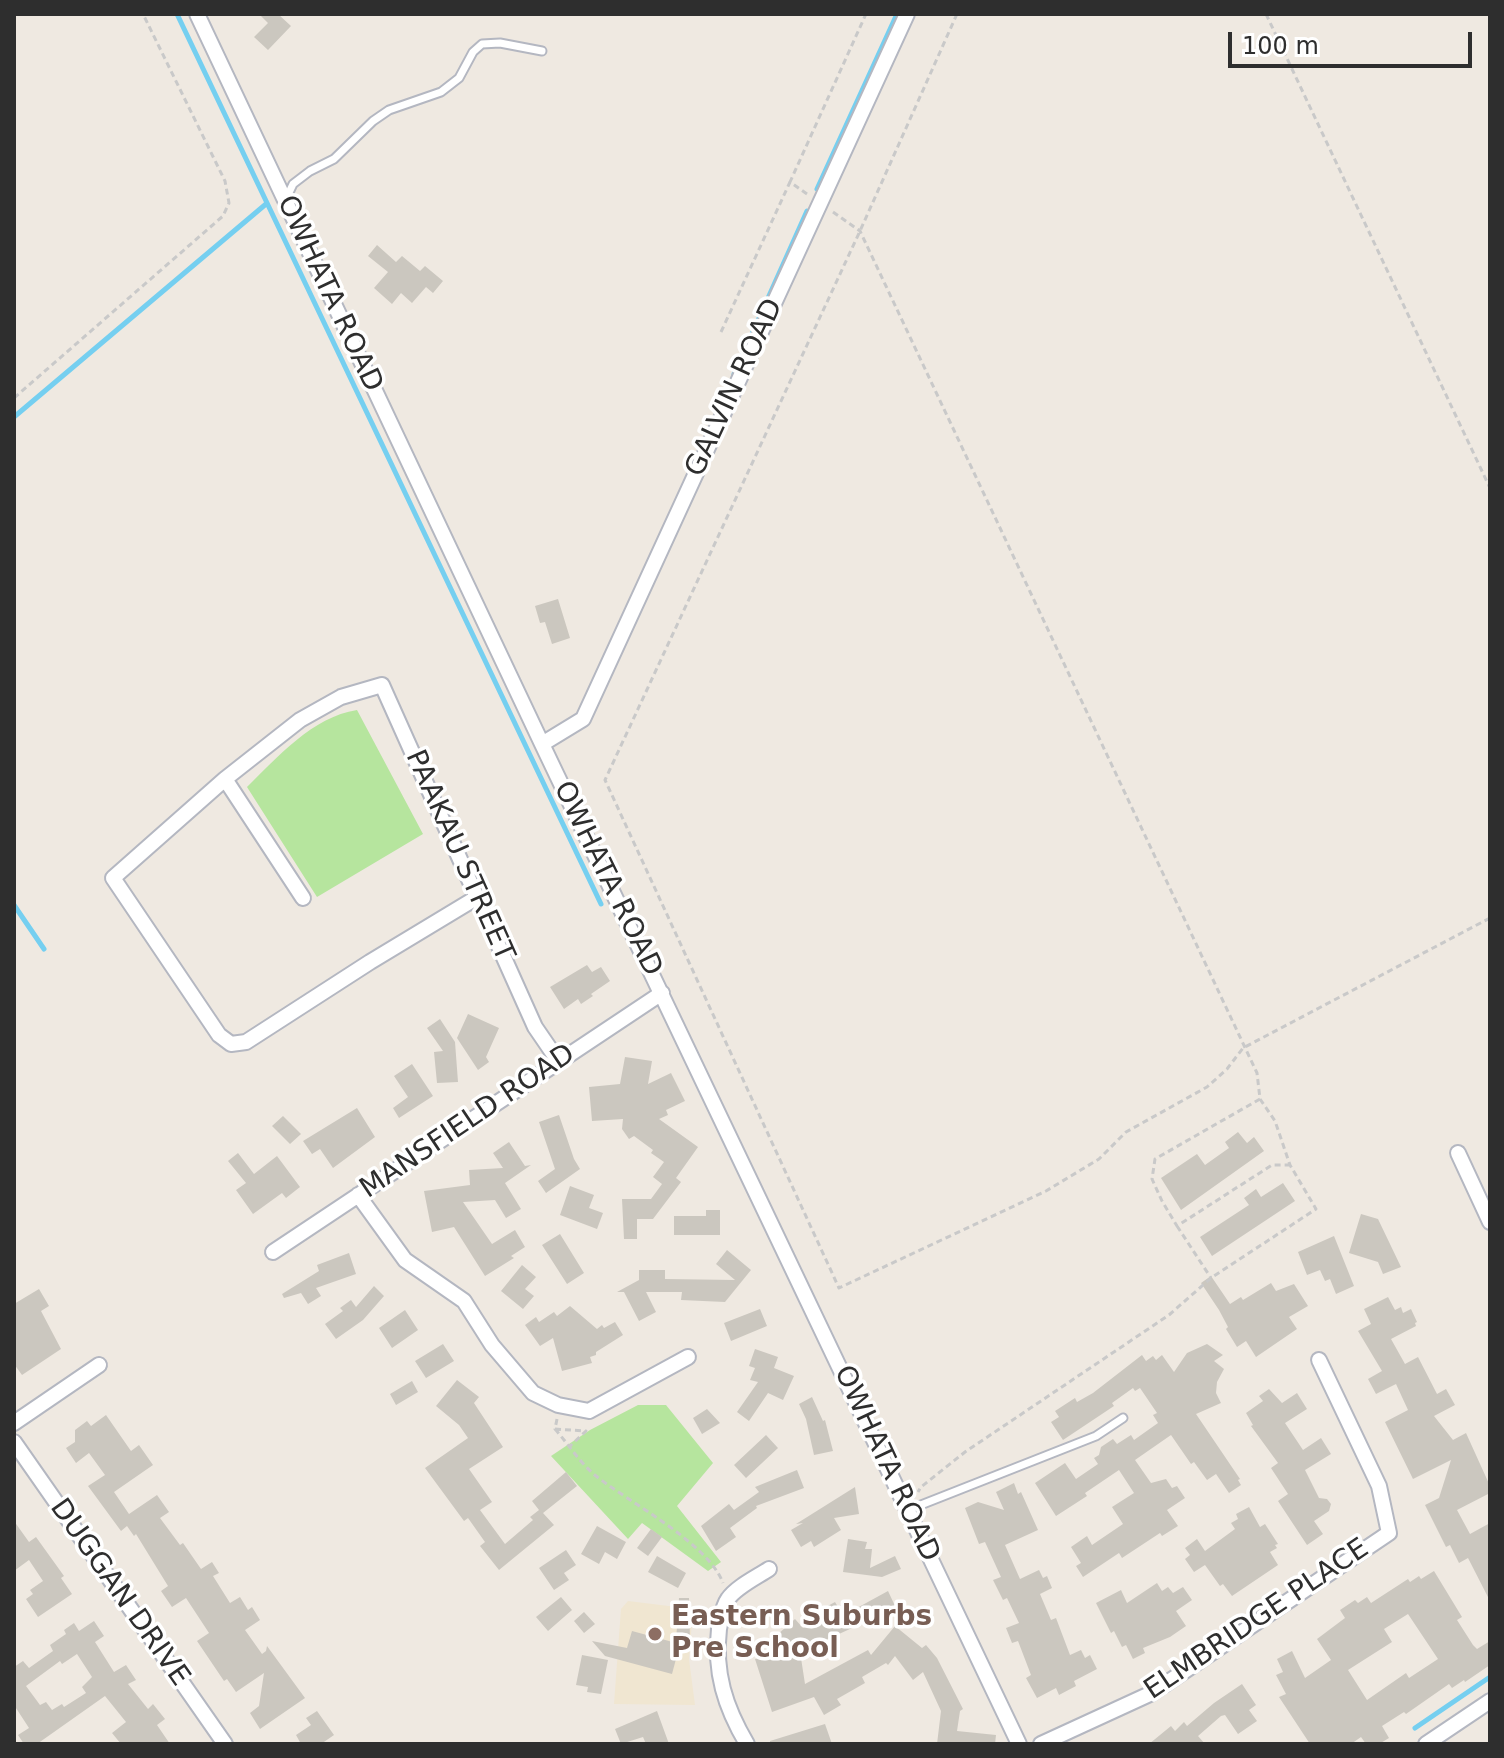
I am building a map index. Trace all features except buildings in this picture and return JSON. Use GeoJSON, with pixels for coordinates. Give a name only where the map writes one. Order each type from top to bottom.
{"type":"FeatureCollection","features":[{"type":"Feature","properties":{"kind":"street","name":"OWHATA ROAD"},"geometry":{"type":"LineString","coordinates":[[197,14],[1019,1744]]}},
{"type":"Feature","properties":{"kind":"street","name":"GALVIN ROAD"},"geometry":{"type":"LineString","coordinates":[[542,744],[583,719],[907,14]]}},
{"type":"Feature","properties":{"kind":"street","name":"PAAKAU STREET"},"geometry":{"type":"LineString","coordinates":[[225,779],[300,720],[341,697],[382,685],[535,1027],[559,1062]]}},
{"type":"Feature","properties":{"kind":"street"},"geometry":{"type":"LineString","coordinates":[[303,898],[225,779],[113,878],[219,1035],[231,1044],[246,1042],[476,898]]}},
{"type":"Feature","properties":{"kind":"street","name":"MANSFIELD ROAD"},"geometry":{"type":"LineString","coordinates":[[273,1252],[662,993]]}},
{"type":"Feature","properties":{"kind":"street"},"geometry":{"type":"LineString","coordinates":[[1458,1153],[1490,1222]]}},
{"type":"Feature","properties":{"kind":"street"},"geometry":{"type":"LineString","coordinates":[[358,1195],[405,1260],[464,1301],[492,1345],[533,1393],[558,1405],[589,1411],[688,1357]]}},
{"type":"Feature","properties":{"kind":"street","name":"ELMBRIDGE PLACE"},"geometry":{"type":"LineString","coordinates":[[1041,1744],[1152,1693],[1389,1533],[1379,1486],[1319,1360]]}},
{"type":"Feature","properties":{"kind":"street"},"geometry":{"type":"LineString","coordinates":[[14,1423],[99,1365]]}},
{"type":"Feature","properties":{"kind":"street","name":"DUGGAN DRIVE"},"geometry":{"type":"LineString","coordinates":[[14,1442],[225,1744]]}},
{"type":"Feature","properties":{"kind":"street"},"geometry":{"type":"LineString","coordinates":[[747,1744],[731,1717],[721,1688],[717,1646],[721,1617],[728,1598],[769,1569]]}},
{"type":"Feature","properties":{"kind":"street"},"geometry":{"type":"LineString","coordinates":[[1426,1744],[1490,1701]]}},
{"type":"Feature","properties":{"kind":"lane"},"geometry":{"type":"LineString","coordinates":[[285,201],[293,184],[334,159],[381,116],[441,92],[459,78],[473,52],[482,44],[500,43],[542,51]]}},
{"type":"Feature","properties":{"kind":"lane"},"geometry":{"type":"LineString","coordinates":[[908,1510],[1096,1436],[1123,1418]]}},
{"type":"Feature","properties":{"kind":"path"},"geometry":{"type":"LineString","coordinates":[[14,398],[223,216],[229,203],[225,181],[143,14]]}},
{"type":"Feature","properties":{"kind":"path"},"geometry":{"type":"LineString","coordinates":[[721,332],[866,14]]}},
{"type":"Feature","properties":{"kind":"path"},"geometry":{"type":"LineString","coordinates":[[957,14],[860,231],[605,780],[839,1288],[1046,1191],[1099,1159],[1126,1132],[1207,1087],[1227,1069],[1243,1048],[1490,918]]}},
{"type":"Feature","properties":{"kind":"path"},"geometry":{"type":"LineString","coordinates":[[1266,14],[1490,488]]}},
{"type":"Feature","properties":{"kind":"path"},"geometry":{"type":"LineString","coordinates":[[790,182],[860,231],[1257,1073],[1260,1099],[1275,1121],[1290,1165],[1316,1209],[1211,1278],[1169,1315],[965,1452],[921,1487],[908,1510]]}},
{"type":"Feature","properties":{"kind":"path"},"geometry":{"type":"LineString","coordinates":[[1211,1278],[1162,1201],[1152,1179],[1155,1159],[1260,1099]]}},
{"type":"Feature","properties":{"kind":"path"},"geometry":{"type":"LineString","coordinates":[[1177,1226],[1272,1165],[1290,1165]]}},
{"type":"Feature","properties":{"kind":"path"},"geometry":{"type":"LineString","coordinates":[[558,1405],[555,1429],[569,1447],[595,1476],[652,1514],[716,1568],[728,1598]]}},
{"type":"Feature","properties":{"kind":"path"},"geometry":{"type":"LineString","coordinates":[[555,1429],[586,1431],[569,1447]]}},
{"type":"Feature","properties":{"kind":"shaded area","name":"Eastern Suburbs Pre School"},"geometry":{"type":"Polygon","coordinates":[[[628,1601],[693,1609],[689,1659],[695,1705],[614,1704],[621,1609],[628,1601]]]}},
{"type":"Feature","properties":{"kind":"green space"},"geometry":{"type":"Polygon","coordinates":[[[357,710],[423,834],[317,897],[247,787],[311,730],[341,714],[357,710]]]}},
{"type":"Feature","properties":{"kind":"green space"},"geometry":{"type":"Polygon","coordinates":[[[638,1405],[666,1405],[713,1463],[677,1506],[721,1562],[708,1571],[642,1523],[628,1539],[551,1456],[590,1430],[638,1405]]]}},
{"type":"Feature","properties":{"kind":"waterway"},"geometry":{"type":"LineString","coordinates":[[177,14],[601,904]]}},
{"type":"Feature","properties":{"kind":"waterway"},"geometry":{"type":"LineString","coordinates":[[817,189],[897,14]]}},
{"type":"Feature","properties":{"kind":"waterway"},"geometry":{"type":"LineString","coordinates":[[14,417],[266,204]]}},
{"type":"Feature","properties":{"kind":"waterway"},"geometry":{"type":"LineString","coordinates":[[734,374],[807,211]]}},
{"type":"Feature","properties":{"kind":"waterway"},"geometry":{"type":"LineString","coordinates":[[14,905],[44,949]]}},
{"type":"Feature","properties":{"kind":"waterway"},"geometry":{"type":"LineString","coordinates":[[1415,1728],[1490,1677]]}},
{"type":"Feature","properties":{"kind":"place","name":"Eastern Suburbs Pre School"},"geometry":{"type":"Point","coordinates":[655,1634]}}]}
